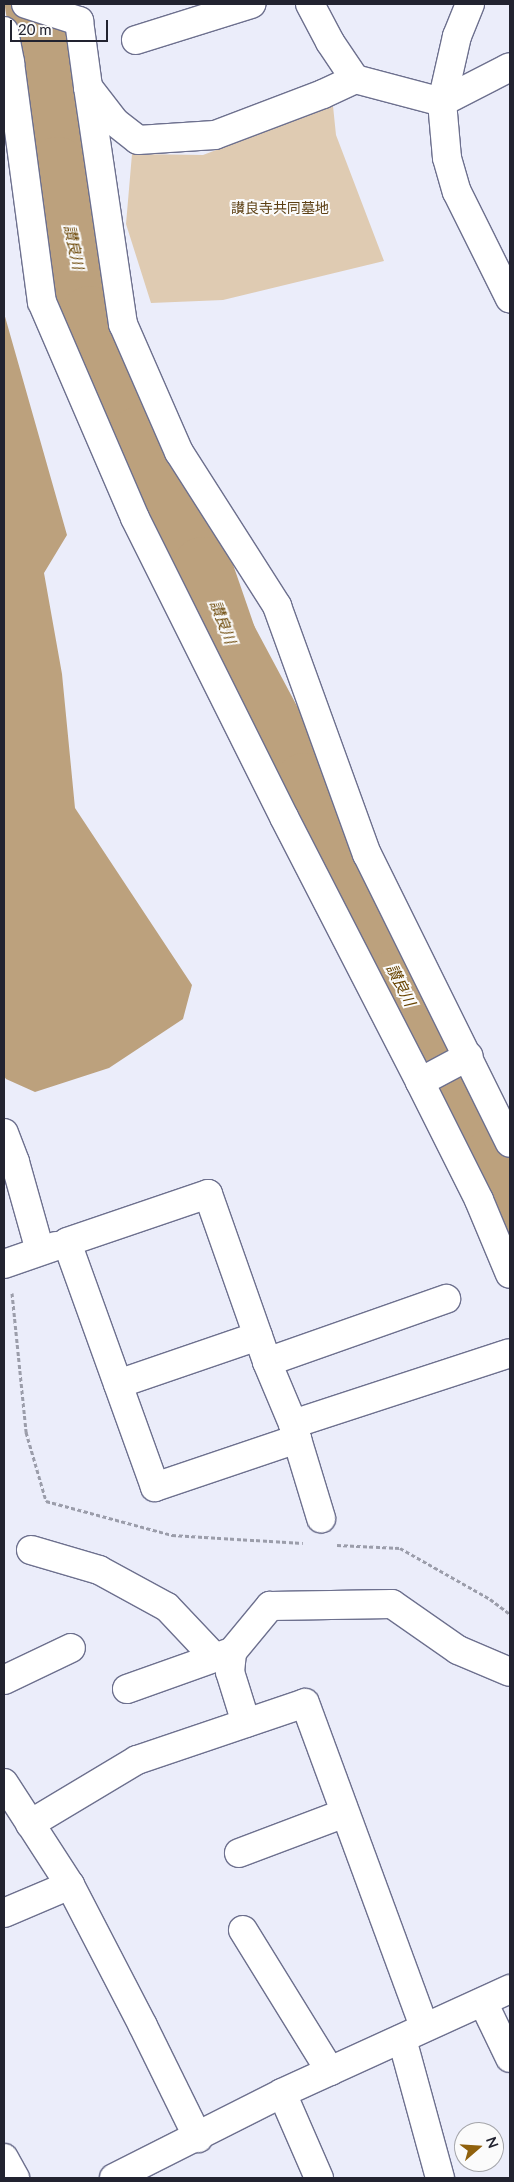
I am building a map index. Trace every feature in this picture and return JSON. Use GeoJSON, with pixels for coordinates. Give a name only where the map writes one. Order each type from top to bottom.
{"type":"FeatureCollection","features":[{"type":"Feature","properties":{"kind":"street"},"geometry":{"type":"LineString","coordinates":[[26,4],[74,14],[88,87],[123,324],[179,452],[276,606],[367,854],[469,1056],[510,1143]]}},
{"type":"Feature","properties":{"kind":"street"},"geometry":{"type":"LineString","coordinates":[[136,40],[251,4]]}},
{"type":"Feature","properties":{"kind":"street"},"geometry":{"type":"LineString","coordinates":[[310,4],[330,42],[356,79]]}},
{"type":"Feature","properties":{"kind":"street"},"geometry":{"type":"LineString","coordinates":[[470,4],[457,36],[442,102],[446,158],[456,192],[510,299]]}},
{"type":"Feature","properties":{"kind":"street"},"geometry":{"type":"LineString","coordinates":[[4,30],[42,302],[135,518],[284,817],[479,1200],[510,1274]]}},
{"type":"Feature","properties":{"kind":"street"},"geometry":{"type":"LineString","coordinates":[[88,87],[116,122],[138,140],[215,135],[323,94],[356,79],[442,102],[510,67]]}},
{"type":"Feature","properties":{"kind":"street"},"geometry":{"type":"LineString","coordinates":[[420,1082],[469,1056]]}},
{"type":"Feature","properties":{"kind":"street"},"geometry":{"type":"LineString","coordinates":[[4,1133],[9,1164],[40,1252]]}},
{"type":"Feature","properties":{"kind":"street"},"geometry":{"type":"LineString","coordinates":[[4,1264],[208,1194],[267,1362],[295,1432],[321,1518]]}},
{"type":"Feature","properties":{"kind":"street"},"geometry":{"type":"LineString","coordinates":[[67,1242],[155,1487],[295,1432],[510,1353]]}},
{"type":"Feature","properties":{"kind":"street"},"geometry":{"type":"LineString","coordinates":[[267,1362],[446,1299]]}},
{"type":"Feature","properties":{"kind":"street"},"geometry":{"type":"LineString","coordinates":[[118,1384],[258,1336]]}},
{"type":"Feature","properties":{"kind":"street"},"geometry":{"type":"LineString","coordinates":[[30,1550],[99,1570],[167,1607],[224,1655],[246,1723]]}},
{"type":"Feature","properties":{"kind":"street"},"geometry":{"type":"LineString","coordinates":[[127,1690],[224,1655],[270,1606],[392,1604],[458,1650],[510,1672]]}},
{"type":"Feature","properties":{"kind":"street"},"geometry":{"type":"LineString","coordinates":[[4,1680],[71,1648]]}},
{"type":"Feature","properties":{"kind":"street"},"geometry":{"type":"LineString","coordinates":[[30,1824],[136,1760],[305,1704],[346,1813],[413,2033],[440,2178]]}},
{"type":"Feature","properties":{"kind":"street"},"geometry":{"type":"LineString","coordinates":[[4,1783],[70,1885],[198,2138]]}},
{"type":"Feature","properties":{"kind":"street"},"geometry":{"type":"LineString","coordinates":[[239,1853],[346,1813]]}},
{"type":"Feature","properties":{"kind":"street"},"geometry":{"type":"LineString","coordinates":[[4,1913],[70,1885]]}},
{"type":"Feature","properties":{"kind":"street"},"geometry":{"type":"LineString","coordinates":[[243,1930],[330,2071]]}},
{"type":"Feature","properties":{"kind":"street"},"geometry":{"type":"LineString","coordinates":[[114,2178],[198,2138],[282,2093],[510,1989]]}},
{"type":"Feature","properties":{"kind":"street"},"geometry":{"type":"LineString","coordinates":[[483,2002],[510,2058]]}},
{"type":"Feature","properties":{"kind":"street"},"geometry":{"type":"LineString","coordinates":[[282,2093],[319,2178]]}},
{"type":"Feature","properties":{"kind":"street"},"geometry":{"type":"LineString","coordinates":[[4,2158],[15,2178]]}},
{"type":"Feature","properties":{"kind":"green space","name":"讃良寺共同墓地"},"geometry":{"type":"Polygon","coordinates":[[[333,106],[336,135],[384,261],[223,300],[151,303],[126,224],[132,154],[203,155],[333,106]]]}},
{"type":"Feature","properties":{"kind":"shaded area"},"geometry":{"type":"Polygon","coordinates":[[[4,313],[67,535],[44,573],[62,674],[75,808],[192,985],[183,1019],[109,1068],[35,1092],[6,1079],[4,1076],[4,313]]]}},
{"type":"Feature","properties":{"kind":"waterway","name":"讃良川"},"geometry":{"type":"LineString","coordinates":[[34,4],[57,166],[89,315],[138,436],[202,566],[227,638],[304,782],[397,978],[491,1158],[510,1206]]}}]}
